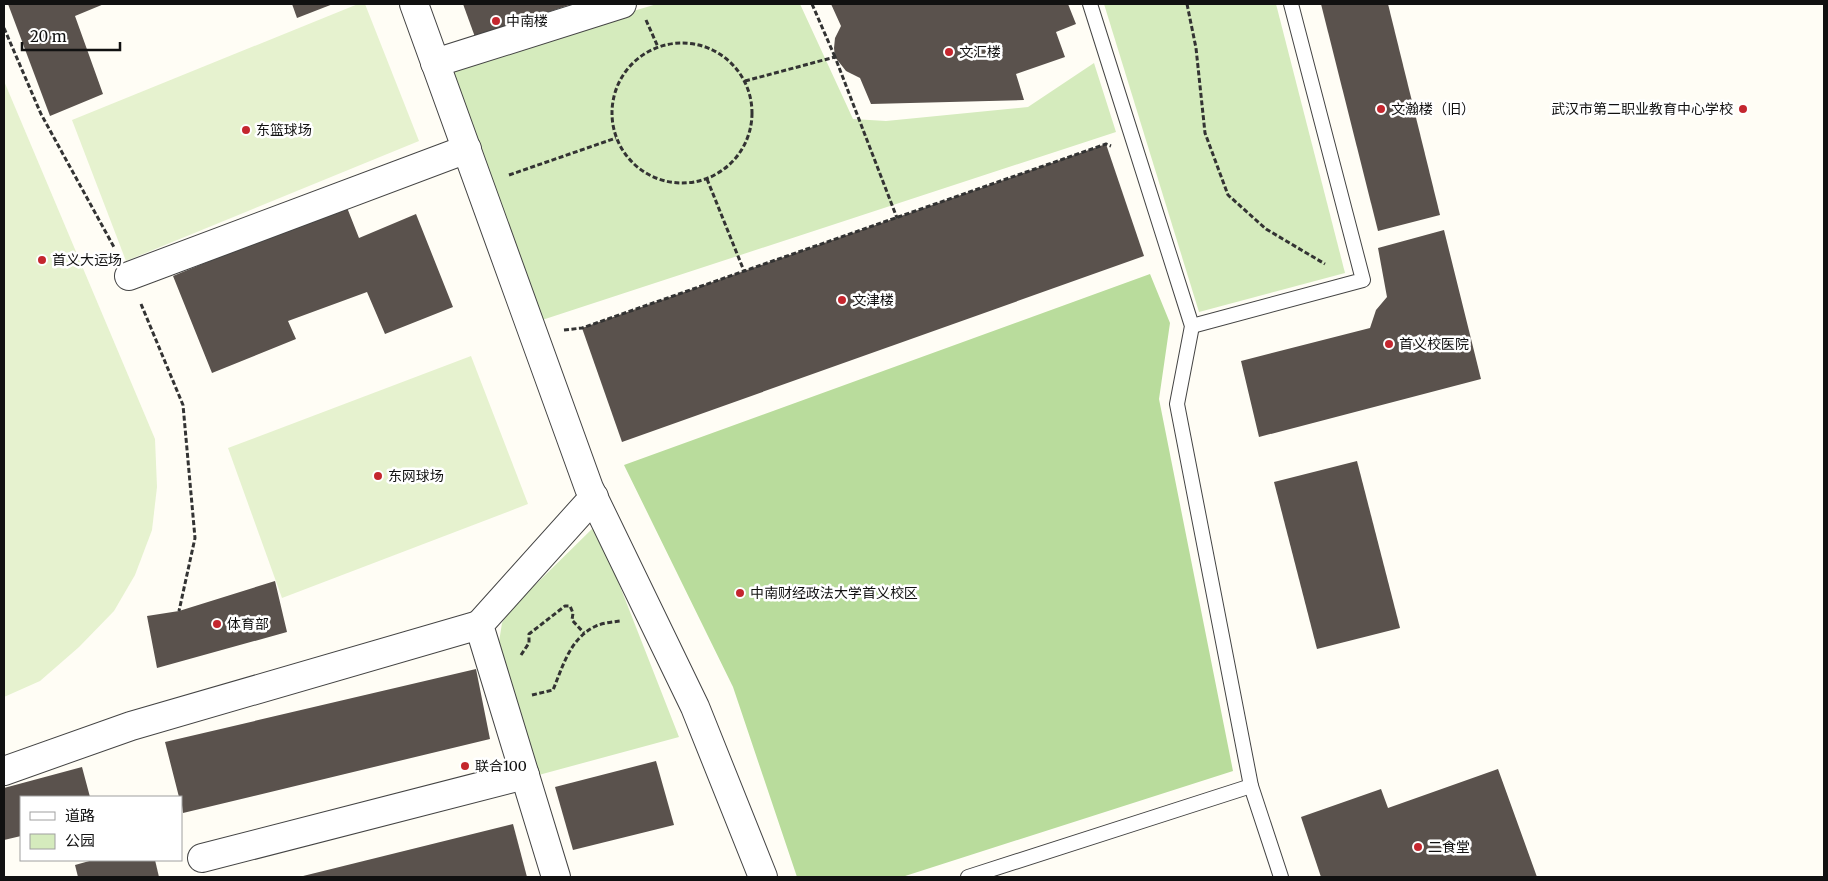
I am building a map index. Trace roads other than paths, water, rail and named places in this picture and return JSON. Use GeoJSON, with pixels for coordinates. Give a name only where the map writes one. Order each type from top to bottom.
{"type":"FeatureCollection","features":[{"type":"Feature","properties":{"kind":"street"},"geometry":{"type":"LineString","coordinates":[[414,4],[594,497],[695,707],[763,877]]}},
{"type":"Feature","properties":{"kind":"street"},"geometry":{"type":"LineString","coordinates":[[435,62],[633,8]]}},
{"type":"Feature","properties":{"kind":"street"},"geometry":{"type":"LineString","coordinates":[[130,276],[466,149]]}},
{"type":"Feature","properties":{"kind":"street"},"geometry":{"type":"LineString","coordinates":[[4,771],[131,726],[479,625],[594,497]]}},
{"type":"Feature","properties":{"kind":"street"},"geometry":{"type":"LineString","coordinates":[[479,625],[556,877]]}},
{"type":"Feature","properties":{"kind":"street"},"geometry":{"type":"LineString","coordinates":[[202,858],[525,775]]}},
{"type":"Feature","properties":{"kind":"lane"},"geometry":{"type":"LineString","coordinates":[[1090,4],[1192,326],[1177,404],[1251,786],[1281,877]]}},
{"type":"Feature","properties":{"kind":"lane"},"geometry":{"type":"LineString","coordinates":[[1192,326],[1363,280],[1291,4]]}},
{"type":"Feature","properties":{"kind":"lane"},"geometry":{"type":"LineString","coordinates":[[968,877],[1251,786]]}},
{"type":"Feature","properties":{"kind":"place","name":"中南楼"},"geometry":{"type":"Point","coordinates":[496,21]}},
{"type":"Feature","properties":{"kind":"place","name":"文汇楼"},"geometry":{"type":"Point","coordinates":[949,52]}},
{"type":"Feature","properties":{"kind":"place","name":"文瀚楼（旧）"},"geometry":{"type":"Point","coordinates":[1381,109]}},
{"type":"Feature","properties":{"kind":"place","name":"武汉市第二职业教育中心学校"},"geometry":{"type":"Point","coordinates":[1743,109]}},
{"type":"Feature","properties":{"kind":"place","name":"东篮球场"},"geometry":{"type":"Point","coordinates":[246,130]}},
{"type":"Feature","properties":{"kind":"place","name":"首义大运场"},"geometry":{"type":"Point","coordinates":[42,260]}},
{"type":"Feature","properties":{"kind":"place","name":"文津楼"},"geometry":{"type":"Point","coordinates":[842,300]}},
{"type":"Feature","properties":{"kind":"place","name":"首义校医院"},"geometry":{"type":"Point","coordinates":[1389,344]}},
{"type":"Feature","properties":{"kind":"place","name":"东网球场"},"geometry":{"type":"Point","coordinates":[378,476]}},
{"type":"Feature","properties":{"kind":"place","name":"中南财经政法大学首义校区"},"geometry":{"type":"Point","coordinates":[740,593]}},
{"type":"Feature","properties":{"kind":"place","name":"体育部"},"geometry":{"type":"Point","coordinates":[217,624]}},
{"type":"Feature","properties":{"kind":"place","name":"联合100"},"geometry":{"type":"Point","coordinates":[465,766]}},
{"type":"Feature","properties":{"kind":"place","name":"二食堂"},"geometry":{"type":"Point","coordinates":[1418,847]}}]}
